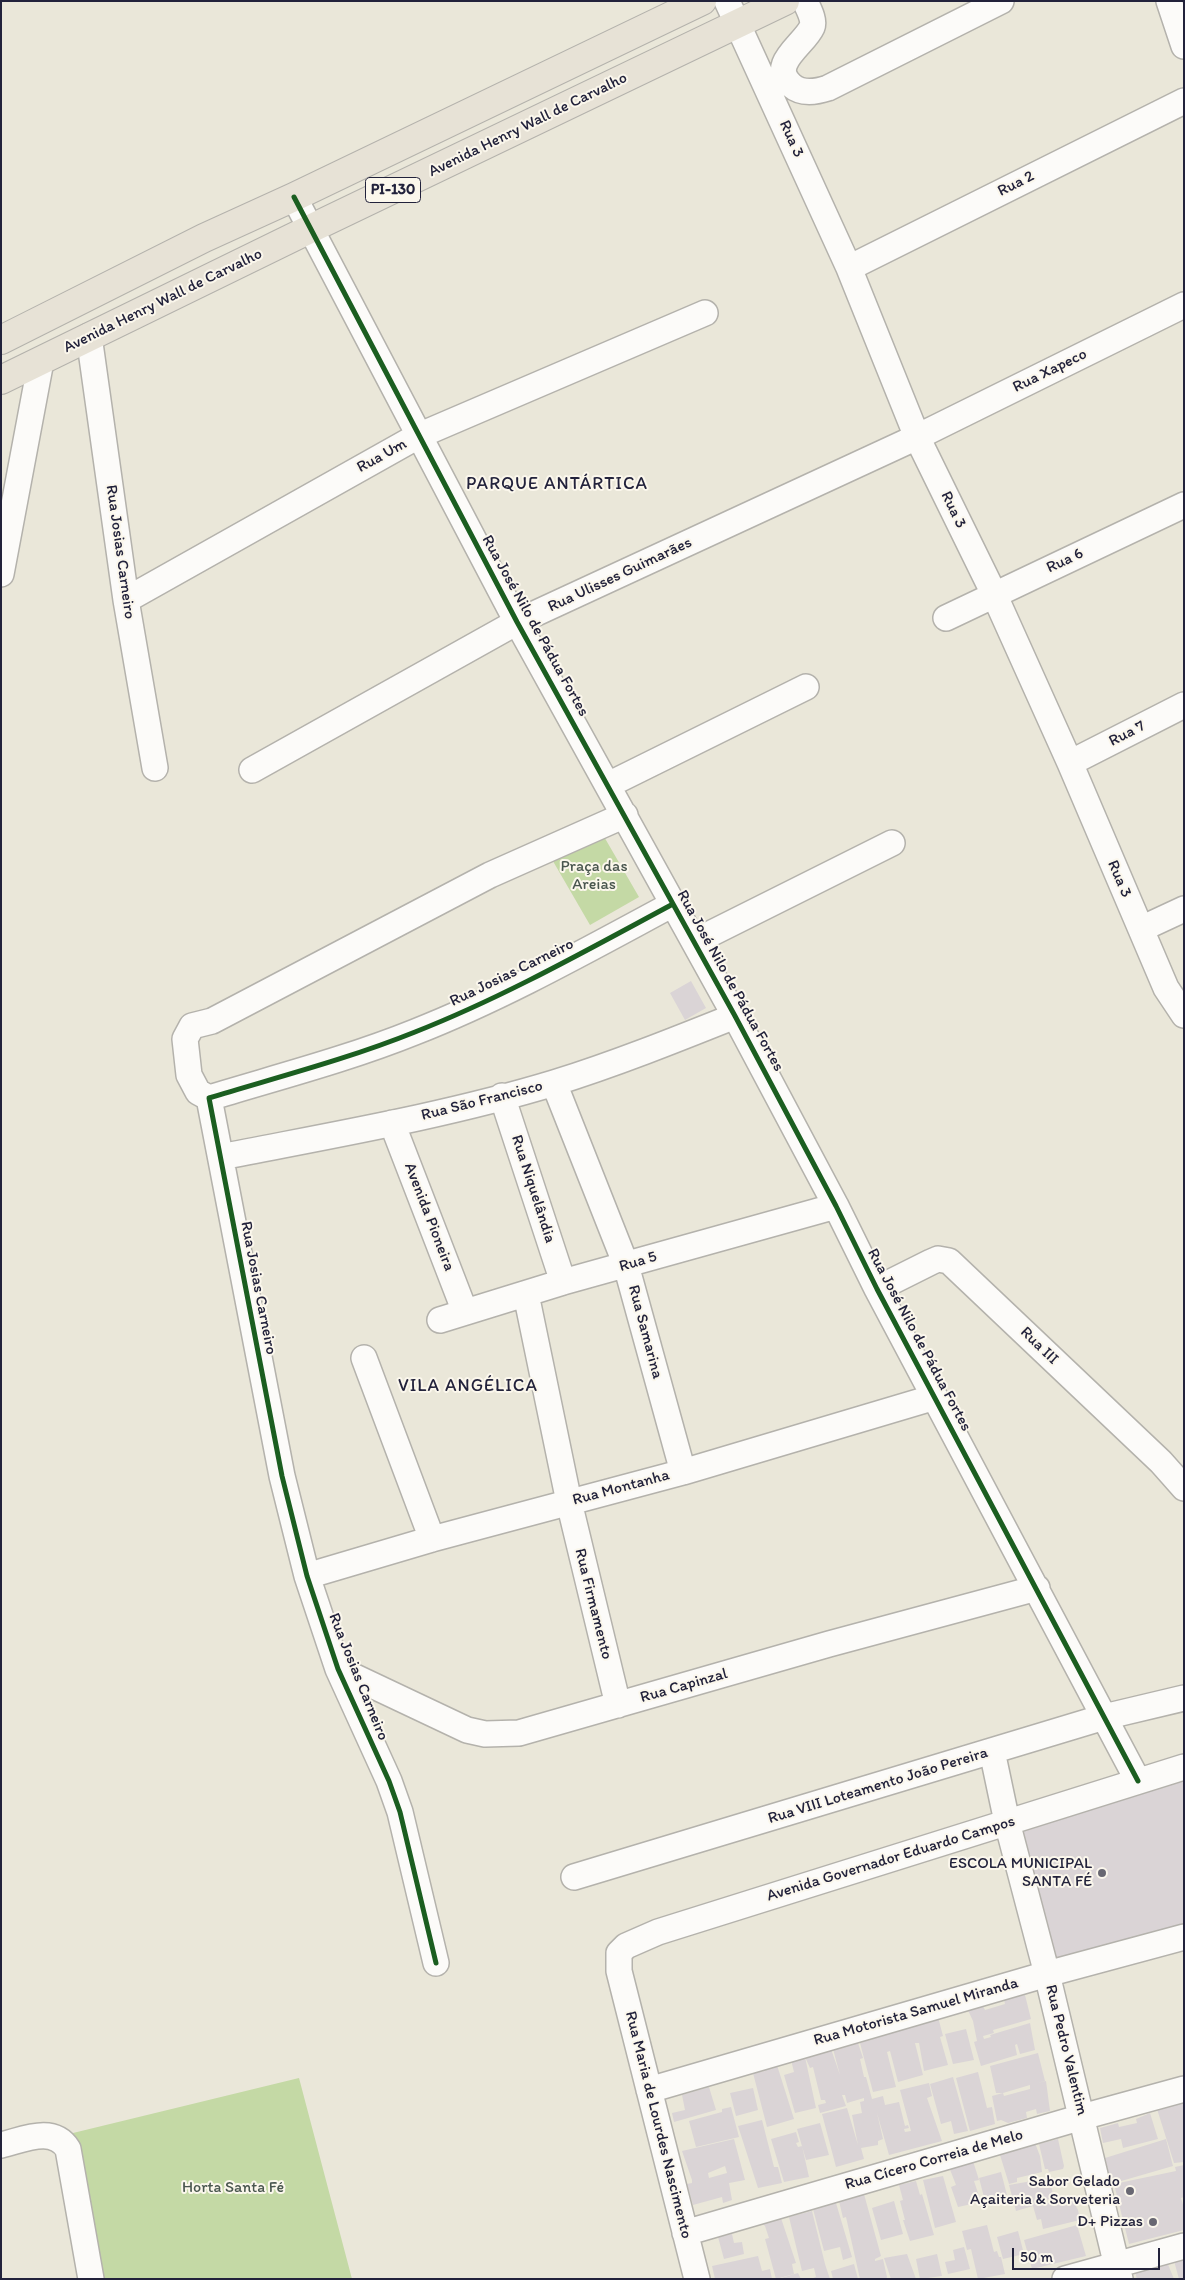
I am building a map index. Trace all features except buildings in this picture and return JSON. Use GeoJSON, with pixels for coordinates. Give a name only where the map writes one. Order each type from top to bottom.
{"type":"FeatureCollection","features":[{"type":"Feature","properties":{"kind":"main road","name":"PI-130"},"geometry":{"type":"LineString","coordinates":[[1,340],[204,238],[294,197],[702,1]]}},
{"type":"Feature","properties":{"kind":"main road","name":"Avenida Henry Wall de Carvalho"},"geometry":{"type":"LineString","coordinates":[[1,380],[310,229],[733,13],[785,1]]}},
{"type":"Feature","properties":{"kind":"street"},"geometry":{"type":"LineString","coordinates":[[805,1],[813,24],[787,58],[784,66],[784,75],[796,90],[808,92],[828,88],[1001,1]]}},
{"type":"Feature","properties":{"kind":"street"},"geometry":{"type":"LineString","coordinates":[[1169,1],[1184,46]]}},
{"type":"Feature","properties":{"kind":"street","name":"Rua 3"},"geometry":{"type":"LineString","coordinates":[[733,13],[849,268],[917,437],[994,594],[1070,763],[1166,988],[1184,1015]]}},
{"type":"Feature","properties":{"kind":"street","name":"Rua 2"},"geometry":{"type":"LineString","coordinates":[[849,268],[1184,101]]}},
{"type":"Feature","properties":{"kind":"street","name":"Rua José Nilo de Pádua Fortes"},"geometry":{"type":"LineString","coordinates":[[294,197],[517,622],[735,1016],[836,1206],[877,1289],[1138,1781]]}},
{"type":"Feature","properties":{"kind":"street","name":"Rua Xapeco"},"geometry":{"type":"LineString","coordinates":[[917,437],[1184,305]]}},
{"type":"Feature","properties":{"kind":"street","name":"Rua Um"},"geometry":{"type":"LineString","coordinates":[[126,600],[418,436],[705,313]]}},
{"type":"Feature","properties":{"kind":"street","name":"Rua Josias Carneiro"},"geometry":{"type":"LineString","coordinates":[[89,336],[126,600],[155,768]]}},
{"type":"Feature","properties":{"kind":"street"},"geometry":{"type":"LineString","coordinates":[[1,574],[40,361]]}},
{"type":"Feature","properties":{"kind":"street","name":"Rua Ulisses Guimarães"},"geometry":{"type":"LineString","coordinates":[[252,770],[517,622],[917,437]]}},
{"type":"Feature","properties":{"kind":"street","name":"Rua 6"},"geometry":{"type":"LineString","coordinates":[[946,618],[1184,505]]}},
{"type":"Feature","properties":{"kind":"street"},"geometry":{"type":"LineString","coordinates":[[608,785],[806,687]]}},
{"type":"Feature","properties":{"kind":"street","name":"Rua 7"},"geometry":{"type":"LineString","coordinates":[[1070,763],[1184,705]]}},
{"type":"Feature","properties":{"kind":"street"},"geometry":{"type":"LineString","coordinates":[[209,1098],[198,1092],[189,1075],[185,1039],[192,1026],[212,1021],[490,876],[625,815]]}},
{"type":"Feature","properties":{"kind":"street"},"geometry":{"type":"LineString","coordinates":[[694,942],[892,843]]}},
{"type":"Feature","properties":{"kind":"street","name":"Rua Josias Carneiro"},"geometry":{"type":"LineString","coordinates":[[436,1962],[400,1812],[389,1781],[338,1669],[307,1576],[282,1476],[209,1098],[416,1032],[559,964],[673,904]]}},
{"type":"Feature","properties":{"kind":"street"},"geometry":{"type":"LineString","coordinates":[[1141,930],[1184,909]]}},
{"type":"Feature","properties":{"kind":"street","name":"Rua São Francisco"},"geometry":{"type":"LineString","coordinates":[[221,1157],[392,1122],[554,1083],[639,1054],[735,1016]]}},
{"type":"Feature","properties":{"kind":"street","name":"Rua Samarina"},"geometry":{"type":"LineString","coordinates":[[554,1083],[626,1266],[683,1472]]}},
{"type":"Feature","properties":{"kind":"street","name":"Rua Niquelândia"},"geometry":{"type":"LineString","coordinates":[[502,1096],[563,1282]]}},
{"type":"Feature","properties":{"kind":"street","name":"Avenida Pioneira"},"geometry":{"type":"LineString","coordinates":[[392,1122],[465,1312]]}},
{"type":"Feature","properties":{"kind":"street","name":"Rua 5"},"geometry":{"type":"LineString","coordinates":[[440,1320],[563,1282],[836,1206]]}},
{"type":"Feature","properties":{"kind":"street","name":"Rua III"},"geometry":{"type":"LineString","coordinates":[[877,1289],[938,1259],[949,1261],[1161,1462],[1184,1488]]}},
{"type":"Feature","properties":{"kind":"street"},"geometry":{"type":"LineString","coordinates":[[526,1294],[569,1502]]}},
{"type":"Feature","properties":{"kind":"street"},"geometry":{"type":"LineString","coordinates":[[364,1358],[432,1539]]}},
{"type":"Feature","properties":{"kind":"street","name":"Rua Montanha"},"geometry":{"type":"LineString","coordinates":[[307,1576],[432,1539],[683,1472],[935,1397]]}},
{"type":"Feature","properties":{"kind":"street","name":"Rua Firmamento"},"geometry":{"type":"LineString","coordinates":[[569,1502],[618,1705]]}},
{"type":"Feature","properties":{"kind":"street","name":"Rua Capinzal"},"geometry":{"type":"LineString","coordinates":[[338,1669],[467,1730],[485,1734],[519,1733],[829,1644],[1037,1588]]}},
{"type":"Feature","properties":{"kind":"street","name":"Rua VIII Loteamento João Pereira"},"geometry":{"type":"LineString","coordinates":[[574,1877],[1104,1717],[1184,1698]]}},
{"type":"Feature","properties":{"kind":"street","name":"Rua Pedro Valentim"},"geometry":{"type":"LineString","coordinates":[[992,1751],[1007,1822],[1047,1974],[1118,2272]]}},
{"type":"Feature","properties":{"kind":"street","name":"Avenida Governador Eduardo Campos"},"geometry":{"type":"LineString","coordinates":[[620,1971],[618,1956],[622,1950],[633,1942],[658,1932],[1184,1767]]}},
{"type":"Feature","properties":{"kind":"street","name":"Rua Motorista Samuel Miranda"},"geometry":{"type":"LineString","coordinates":[[650,2090],[1047,1974],[1184,1937]]}},
{"type":"Feature","properties":{"kind":"street","name":"Rua Maria de Lourdes Nascimento"},"geometry":{"type":"LineString","coordinates":[[620,1971],[698,2279]]}},
{"type":"Feature","properties":{"kind":"street","name":"Rua Cícero Correia de Melo"},"geometry":{"type":"LineString","coordinates":[[686,2233],[1184,2089]]}},
{"type":"Feature","properties":{"kind":"street"},"geometry":{"type":"LineString","coordinates":[[1,2145],[41,2135],[59,2138],[68,2149],[91,2279]]}},
{"type":"Feature","properties":{"kind":"street"},"geometry":{"type":"LineString","coordinates":[[1065,2279],[1118,2272],[1184,2246]]}},
{"type":"Feature","properties":{"kind":"green space","name":"Praça das Areias"},"geometry":{"type":"Polygon","coordinates":[[[599,828],[639,897],[590,925],[550,856],[599,828]]]}},
{"type":"Feature","properties":{"kind":"green space","name":"Horta Santa Fé"},"geometry":{"type":"Polygon","coordinates":[[[299,2078],[352,2279],[99,2279],[73,2133],[299,2078]]]}},
{"type":"Feature","properties":{"kind":"cycle path"},"geometry":{"type":"LineString","coordinates":[[294,197],[517,622],[735,1016],[836,1206],[877,1289],[1138,1781]]}},
{"type":"Feature","properties":{"kind":"cycle path"},"geometry":{"type":"LineString","coordinates":[[436,1963],[400,1812],[389,1781],[338,1669],[307,1576],[282,1476],[209,1098],[364,1051],[415,1032],[481,1004],[546,972],[673,904]]}},
{"type":"Feature","properties":{"kind":"place","name":"ESCOLA MUNICIPAL SANTA FÉ"},"geometry":{"type":"Point","coordinates":[1102,1873]}},
{"type":"Feature","properties":{"kind":"place","name":"Sabor Gelado Açaiteria & Sorveteria"},"geometry":{"type":"Point","coordinates":[1130,2191]}},
{"type":"Feature","properties":{"kind":"place","name":"D+ Pizzas"},"geometry":{"type":"Point","coordinates":[1153,2222]}},
{"type":"Feature","properties":{"kind":"district","name":"PARQUE ANTÁRTICA"},"geometry":{"type":"Point","coordinates":[557,484]}},
{"type":"Feature","properties":{"kind":"district","name":"VILA ANGÉLICA"},"geometry":{"type":"Point","coordinates":[468,1386]}}]}
